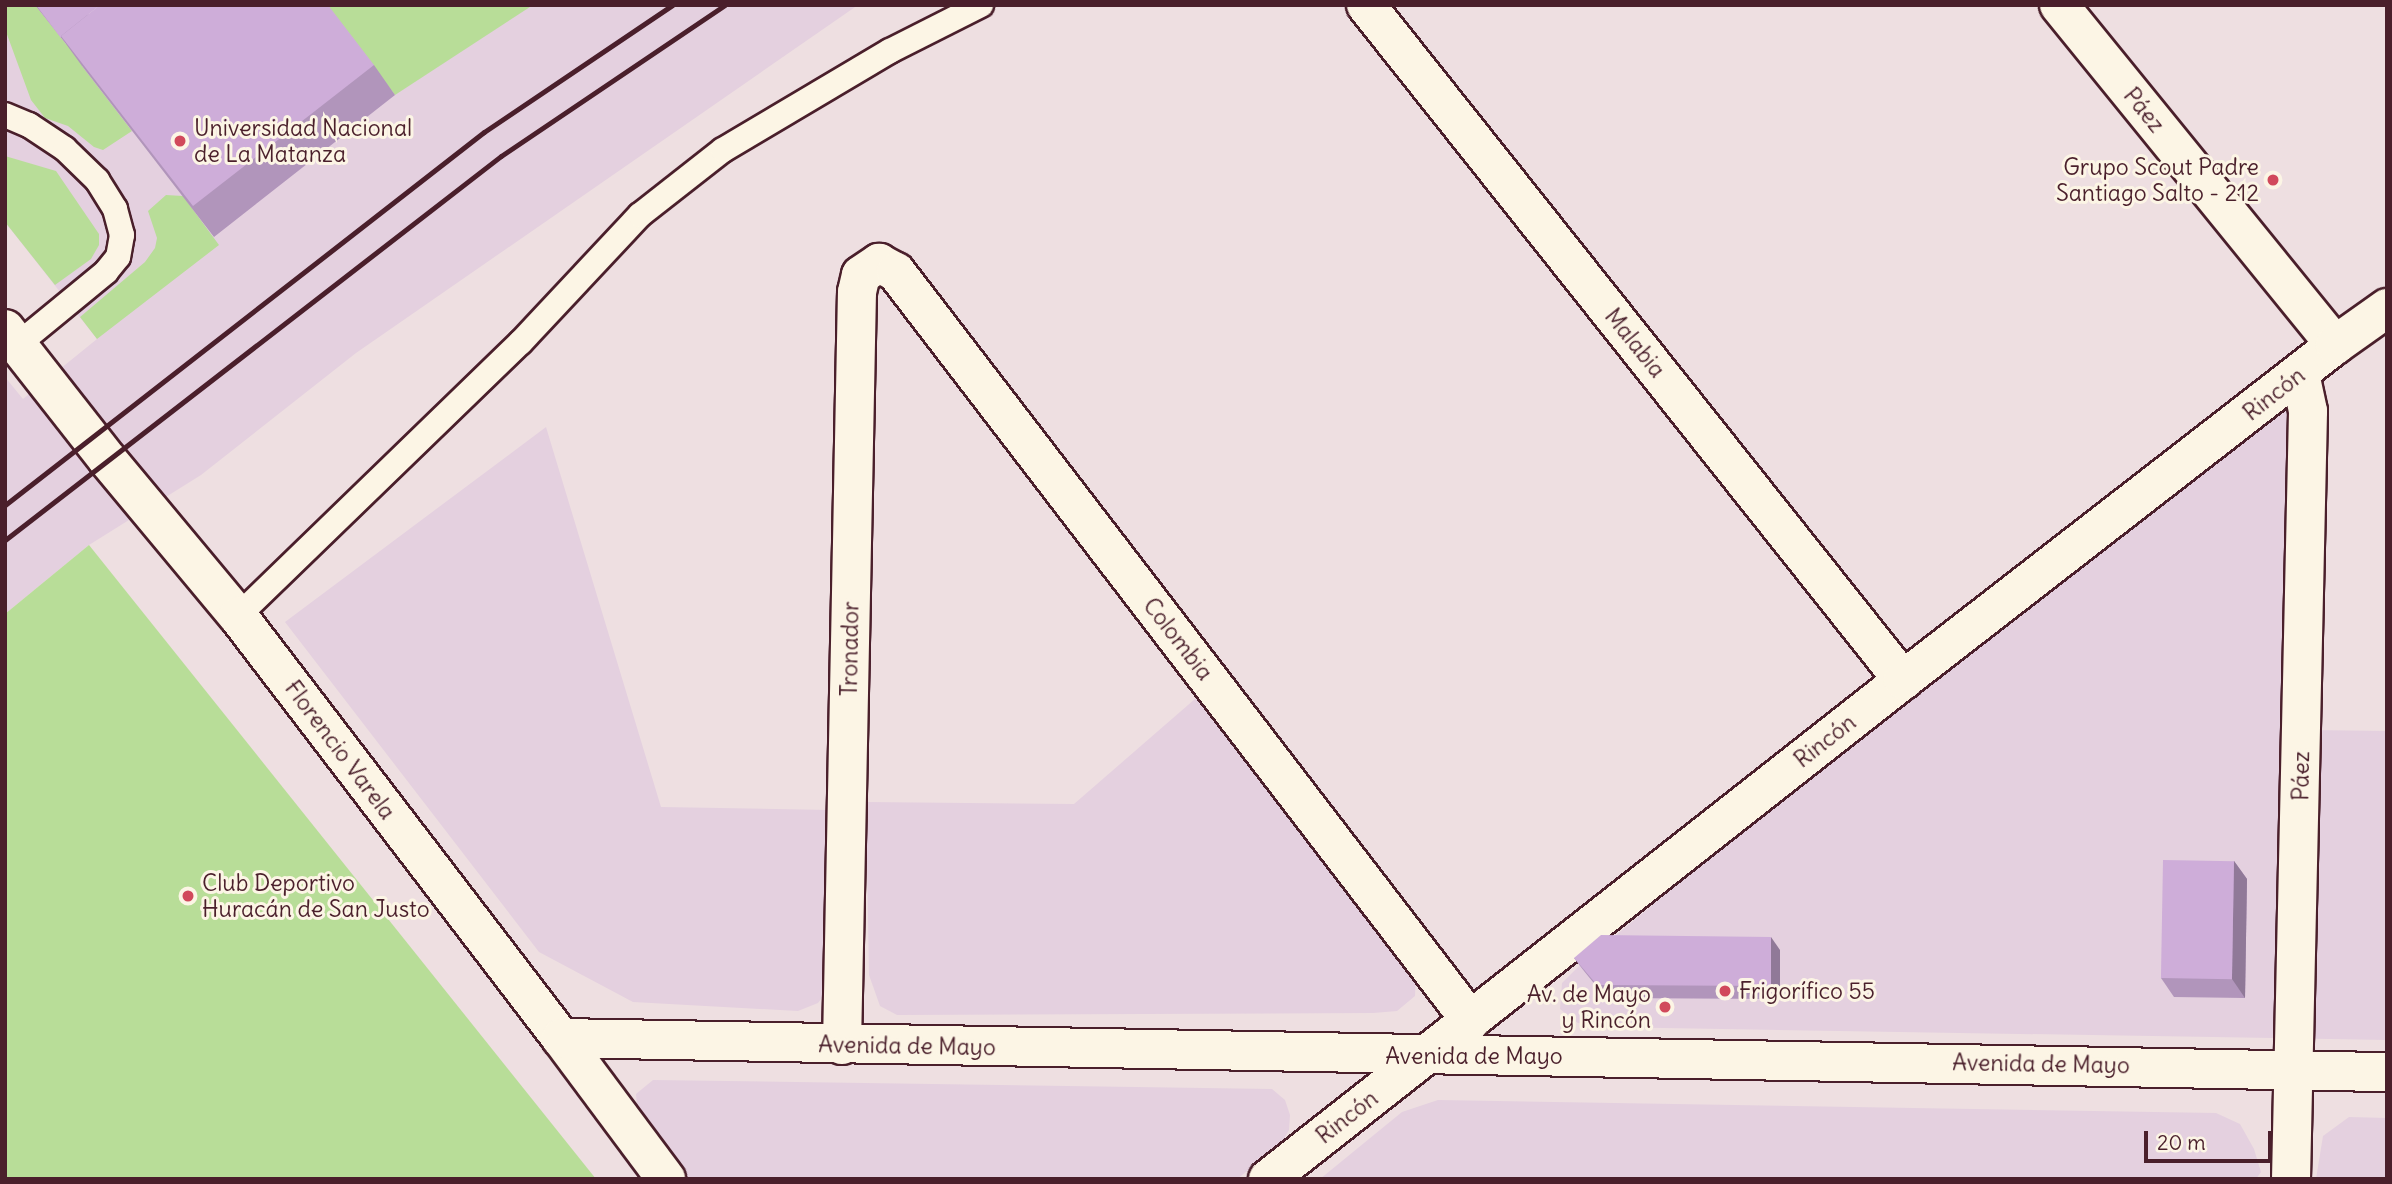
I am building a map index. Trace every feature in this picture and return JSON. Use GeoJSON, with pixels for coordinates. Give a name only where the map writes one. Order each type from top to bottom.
{"type":"FeatureCollection","features":[{"type":"Feature","properties":{"kind":"street","name":"Malabia"},"geometry":{"type":"LineString","coordinates":[[1366,5],[1903,680]]}},
{"type":"Feature","properties":{"kind":"street","name":"Páez"},"geometry":{"type":"LineString","coordinates":[[2059,5],[2335,345]]}},
{"type":"Feature","properties":{"kind":"street","name":"Colombia"},"geometry":{"type":"LineString","coordinates":[[879,263],[896,272],[1471,1021]]}},
{"type":"Feature","properties":{"kind":"street","name":"Tronador"},"geometry":{"type":"LineString","coordinates":[[842,1045],[857,292],[861,275],[879,263]]}},
{"type":"Feature","properties":{"kind":"street","name":"Rincón"},"geometry":{"type":"LineString","coordinates":[[1268,1179],[1903,680],[2335,345],[2385,312]]}},
{"type":"Feature","properties":{"kind":"street","name":"Florencio Varela"},"geometry":{"type":"LineString","coordinates":[[11,337],[238,616],[666,1179]]}},
{"type":"Feature","properties":{"kind":"street","name":"Páez"},"geometry":{"type":"LineString","coordinates":[[2291,1179],[2308,411],[2300,373]]}},
{"type":"Feature","properties":{"kind":"street","name":"Avenida de Mayo"},"geometry":{"type":"LineString","coordinates":[[561,1038],[1425,1056],[1664,1056],[2387,1072]]}},
{"type":"Feature","properties":{"kind":"lane"},"geometry":{"type":"LineString","coordinates":[[238,616],[521,342],[640,215],[723,150],[890,51],[981,5]]}},
{"type":"Feature","properties":{"kind":"lane"},"geometry":{"type":"LineString","coordinates":[[5,115],[29,125],[65,149],[97,180],[115,209],[122,235],[118,257],[106,272],[11,337]]}},
{"type":"Feature","properties":{"kind":"shaded area"},"geometry":{"type":"Polygon","coordinates":[[[5,5],[858,5],[356,353],[201,475],[89,545],[5,614],[5,377],[23,399],[97,339],[5,222],[5,5]]]}},
{"type":"Feature","properties":{"kind":"shaded area"},"geometry":{"type":"Polygon","coordinates":[[[2285,402],[2295,416],[2309,730],[2387,731],[2387,1040],[1605,1027],[1578,1023],[1560,1009],[1562,983],[1580,965],[2257,404],[2285,402]]]}},
{"type":"Feature","properties":{"kind":"shaded area"},"geometry":{"type":"Polygon","coordinates":[[[546,427],[661,807],[830,810],[827,991],[818,1003],[798,1011],[633,1002],[539,952],[285,622],[546,427]]]}},
{"type":"Feature","properties":{"kind":"shaded area"},"geometry":{"type":"Polygon","coordinates":[[[1203,692],[1416,966],[1415,996],[1397,1011],[1373,1013],[897,1015],[880,1006],[869,975],[866,802],[1074,804],[1203,692]]]}},
{"type":"Feature","properties":{"kind":"shaded area"},"geometry":{"type":"Polygon","coordinates":[[[653,1080],[1272,1089],[1285,1100],[1290,1115],[1289,1130],[1281,1144],[1237,1179],[686,1179],[638,1116],[636,1094],[653,1080]]]}},
{"type":"Feature","properties":{"kind":"shaded area"},"geometry":{"type":"Polygon","coordinates":[[[1438,1100],[2216,1113],[2240,1124],[2254,1149],[2261,1172],[2256,1179],[1320,1179],[1402,1112],[1438,1100]]]}},
{"type":"Feature","properties":{"kind":"shaded area"},"geometry":{"type":"Polygon","coordinates":[[[2349,1117],[2387,1118],[2387,1179],[2316,1179],[2323,1136],[2349,1117]]]}},
{"type":"Feature","properties":{"kind":"green space"},"geometry":{"type":"Polygon","coordinates":[[[5,5],[35,5],[66,44],[115,5],[82,66],[132,131],[103,150],[94,147],[68,126],[45,118],[31,100],[5,29],[5,5]]]}},
{"type":"Feature","properties":{"kind":"green space"},"geometry":{"type":"Polygon","coordinates":[[[325,5],[533,5],[395,95],[325,5]]]}},
{"type":"Feature","properties":{"kind":"green space"},"geometry":{"type":"Polygon","coordinates":[[[5,156],[56,171],[99,234],[99,245],[91,259],[55,285],[5,222],[5,156]]]}},
{"type":"Feature","properties":{"kind":"green space"},"geometry":{"type":"Polygon","coordinates":[[[166,195],[183,196],[219,245],[97,339],[80,317],[145,262],[155,248],[157,238],[148,211],[166,195]]]}},
{"type":"Feature","properties":{"kind":"green space","name":"Club Deportivo Huracán de San Justo"},"geometry":{"type":"Polygon","coordinates":[[[89,545],[596,1179],[5,1179],[5,614],[89,545]]]}},
{"type":"Feature","properties":{"kind":"building"},"geometry":{"type":"Polygon","coordinates":[[[36,5],[100,5],[61,38],[36,5]]]}},
{"type":"Feature","properties":{"kind":"building"},"geometry":{"type":"Polygon","coordinates":[[[100,5],[328,5],[374,65],[193,206],[61,36],[100,5]]]}},
{"type":"Feature","properties":{"kind":"building"},"geometry":{"type":"Polygon","coordinates":[[[2163,860],[2234,861],[2232,979],[2161,978],[2163,860]]]}},
{"type":"Feature","properties":{"kind":"building"},"geometry":{"type":"Polygon","coordinates":[[[1601,935],[1771,937],[1771,986],[1597,985],[1574,958],[1601,935]]]}},
{"type":"Feature","properties":{"kind":"railway"},"geometry":{"type":"LineString","coordinates":[[5,505],[484,132],[672,5]]}},
{"type":"Feature","properties":{"kind":"railway"},"geometry":{"type":"LineString","coordinates":[[5,540],[501,156],[725,5]]}},
{"type":"Feature","properties":{"kind":"place","name":"Universidad Nacional de La Matanza"},"geometry":{"type":"Point","coordinates":[180,141]}},
{"type":"Feature","properties":{"kind":"place","name":"Grupo Scout Padre Santiago Salto - 212"},"geometry":{"type":"Point","coordinates":[2273,180]}},
{"type":"Feature","properties":{"kind":"place","name":"Club Deportivo Huracán de San Justo"},"geometry":{"type":"Point","coordinates":[188,896]}},
{"type":"Feature","properties":{"kind":"place","name":"Frigorífico 55"},"geometry":{"type":"Point","coordinates":[1725,991]}},
{"type":"Feature","properties":{"kind":"place","name":"Av. de Mayo y Rincón"},"geometry":{"type":"Point","coordinates":[1665,1007]}}]}
